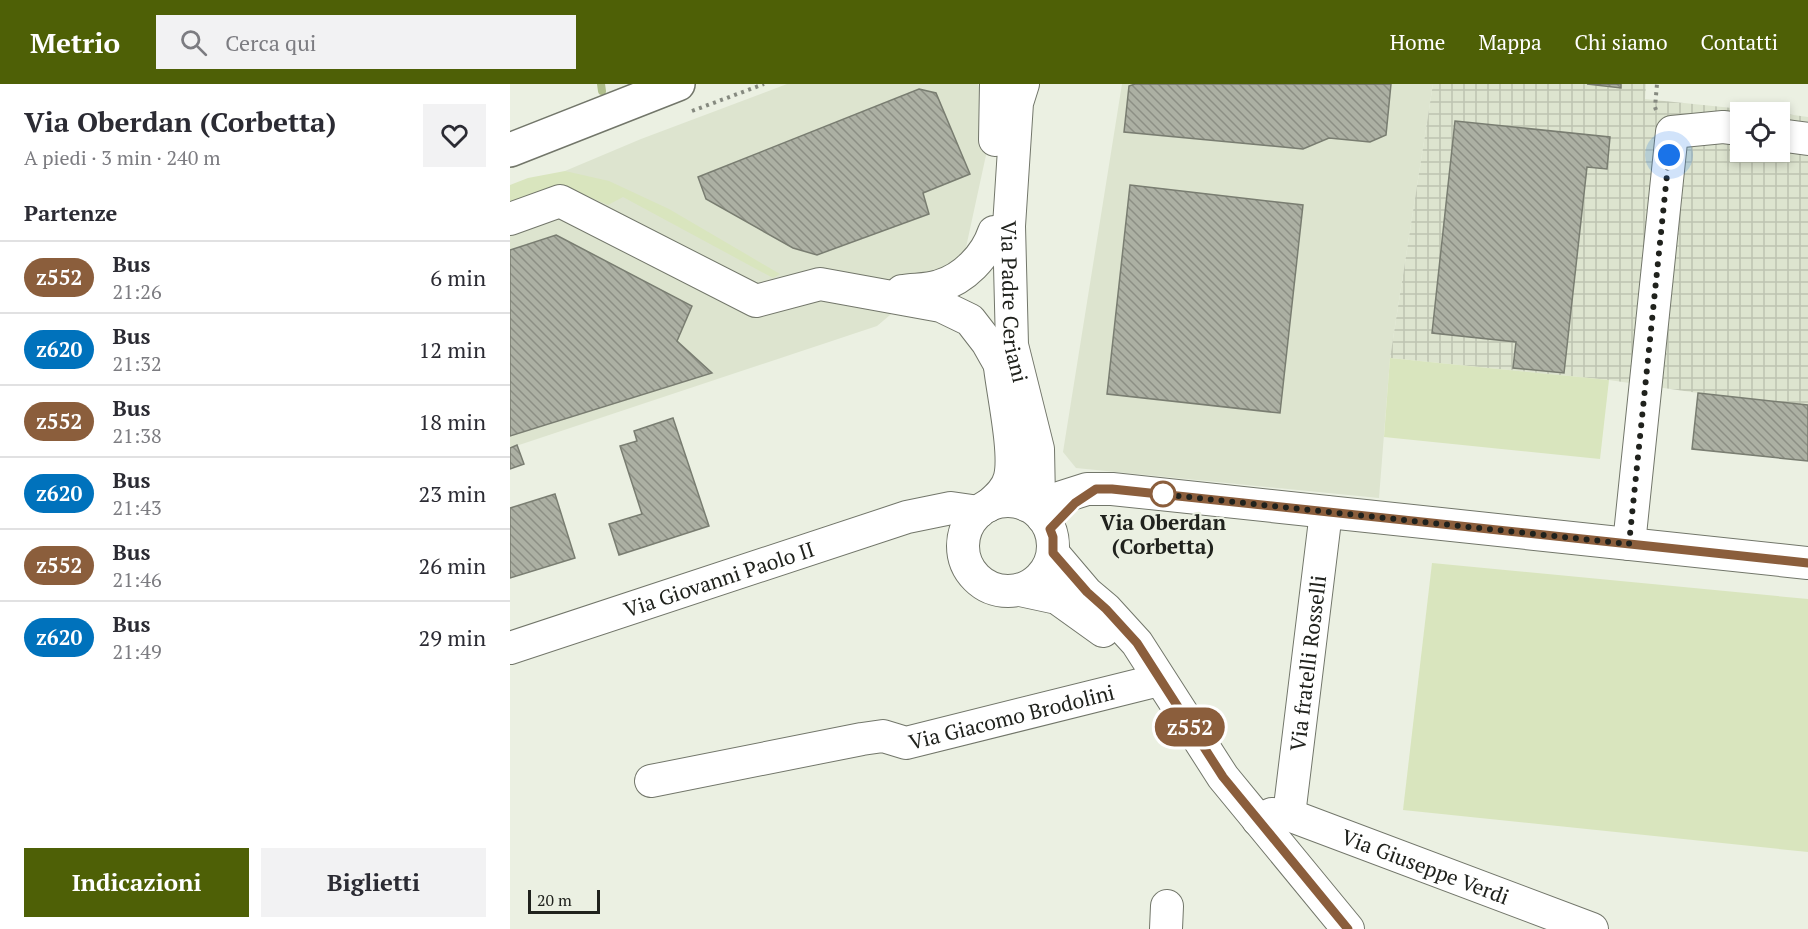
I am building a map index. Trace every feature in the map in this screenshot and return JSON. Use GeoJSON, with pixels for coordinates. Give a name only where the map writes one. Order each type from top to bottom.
{"type":"FeatureCollection","features":[{"type":"Feature","properties":{"kind":"main road"},"geometry":{"type":"LineString","coordinates":[[510,150],[678,84]]}},
{"type":"Feature","properties":{"kind":"street","name":"Via Padre Ceriani"},"geometry":{"type":"LineString","coordinates":[[984,509],[1004,492],[1011,477],[1011,450],[1000,365],[994,232],[996,84]]}},
{"type":"Feature","properties":{"kind":"street","name":"Via Padre Ceriani"},"geometry":{"type":"LineString","coordinates":[[1023,84],[1017,103],[1009,226],[1012,345],[1039,456],[1038,485],[1042,522]]}},
{"type":"Feature","properties":{"kind":"street"},"geometry":{"type":"LineString","coordinates":[[1629,544],[1672,132],[1730,128]]}},
{"type":"Feature","properties":{"kind":"street"},"geometry":{"type":"LineString","coordinates":[[1790,137],[1808,139]]}},
{"type":"Feature","properties":{"kind":"street"},"geometry":{"type":"LineString","coordinates":[[510,219],[560,201],[756,301],[820,284],[941,306],[970,320],[987,342],[1000,365]]}},
{"type":"Feature","properties":{"kind":"street"},"geometry":{"type":"LineString","coordinates":[[874,294],[940,286],[971,268],[990,245],[994,232]]}},
{"type":"Feature","properties":{"kind":"street"},"geometry":{"type":"LineString","coordinates":[[1039,456],[1045,466],[1060,478],[1072,485],[1092,489],[1112,489],[1808,563]]}},
{"type":"Feature","properties":{"kind":"street"},"geometry":{"type":"LineString","coordinates":[[1042,522],[1075,503],[1092,489]]}},
{"type":"Feature","properties":{"kind":"street"},"geometry":{"type":"LineString","coordinates":[[963,542],[971,521],[984,509],[1007,501],[1042,522],[1087,592],[1137,643],[1223,777],[1348,929]]}},
{"type":"Feature","properties":{"kind":"street","name":"Via Giovanni Paolo II"},"geometry":{"type":"LineString","coordinates":[[510,648],[907,517],[951,508],[984,509]]}},
{"type":"Feature","properties":{"kind":"street"},"geometry":{"type":"LineString","coordinates":[[930,512],[948,524],[963,542],[967,565],[981,582],[1000,591],[1020,590],[1056,598],[1154,672]]}},
{"type":"Feature","properties":{"kind":"street","name":"Via fratelli Rosselli"},"geometry":{"type":"LineString","coordinates":[[1289,815],[1326,512]]}},
{"type":"Feature","properties":{"kind":"street"},"geometry":{"type":"LineString","coordinates":[[1020,590],[1032,585],[1049,566],[1042,522]]}},
{"type":"Feature","properties":{"kind":"street","name":"Via Giacomo Brodolini"},"geometry":{"type":"LineString","coordinates":[[651,781],[862,739],[883,736],[906,743],[1154,672]]}},
{"type":"Feature","properties":{"kind":"street","name":"Via Giuseppe Verdi"},"geometry":{"type":"LineString","coordinates":[[1258,820],[1272,814],[1289,815],[1590,929]]}},
{"type":"Feature","properties":{"kind":"shaded area"},"geometry":{"type":"Polygon","coordinates":[[[787,84],[978,84],[991,132],[965,252],[877,326],[510,448],[510,222],[576,197],[565,171],[641,139],[787,84]]]}},
{"type":"Feature","properties":{"kind":"shaded area"},"geometry":{"type":"Polygon","coordinates":[[[1122,84],[1433,84],[1390,358],[1379,498],[1076,468],[1063,452],[1122,84]]]}},
{"type":"Feature","properties":{"kind":"shaded area"},"geometry":{"type":"Polygon","coordinates":[[[1433,84],[1646,84],[1645,99],[1730,108],[1730,162],[1790,162],[1790,115],[1808,117],[1808,405],[1698,393],[1609,380],[1390,358],[1433,84]]]}},
{"type":"Feature","properties":{"kind":"green space"},"geometry":{"type":"Polygon","coordinates":[[[565,171],[609,181],[669,209],[780,274],[773,278],[623,197],[608,205],[561,185],[510,204],[510,185],[528,178],[565,171]]]}},
{"type":"Feature","properties":{"kind":"green space"},"geometry":{"type":"Polygon","coordinates":[[[1390,358],[1609,380],[1600,459],[1384,437],[1390,358]]]}},
{"type":"Feature","properties":{"kind":"green space"},"geometry":{"type":"Polygon","coordinates":[[[1432,563],[1808,599],[1808,852],[1403,810],[1432,563]]]}},
{"type":"Feature","properties":{"kind":"building"},"geometry":{"type":"Polygon","coordinates":[[[1135,84],[1391,84],[1386,135],[1370,142],[1329,138],[1303,149],[1124,132],[1129,86],[1135,84]]]}},
{"type":"Feature","properties":{"kind":"building"},"geometry":{"type":"Polygon","coordinates":[[[1587,84],[1621,84],[1621,88],[1587,84]]]}},
{"type":"Feature","properties":{"kind":"building"},"geometry":{"type":"Polygon","coordinates":[[[919,89],[936,93],[970,174],[923,193],[929,214],[817,255],[793,248],[706,199],[698,177],[919,89]]]}},
{"type":"Feature","properties":{"kind":"building"},"geometry":{"type":"Polygon","coordinates":[[[1455,121],[1610,137],[1607,169],[1587,167],[1564,373],[1513,368],[1516,342],[1432,333],[1455,121]]]}},
{"type":"Feature","properties":{"kind":"building"},"geometry":{"type":"Polygon","coordinates":[[[1130,185],[1303,205],[1280,413],[1107,394],[1130,185]]]}},
{"type":"Feature","properties":{"kind":"building"},"geometry":{"type":"Polygon","coordinates":[[[556,235],[692,306],[677,341],[712,373],[510,436],[510,250],[556,235]]]}},
{"type":"Feature","properties":{"kind":"building"},"geometry":{"type":"Polygon","coordinates":[[[1698,393],[1808,405],[1808,461],[1692,449],[1698,393]]]}},
{"type":"Feature","properties":{"kind":"building"},"geometry":{"type":"Polygon","coordinates":[[[673,418],[709,526],[619,555],[609,524],[642,514],[620,446],[637,441],[634,431],[673,418]]]}},
{"type":"Feature","properties":{"kind":"building"},"geometry":{"type":"Polygon","coordinates":[[[517,445],[524,464],[510,469],[510,448],[517,445]]]}},
{"type":"Feature","properties":{"kind":"building"},"geometry":{"type":"Polygon","coordinates":[[[555,494],[575,558],[510,578],[510,508],[555,494]]]}},
{"type":"Feature","properties":{"kind":"waterway"},"geometry":{"type":"LineString","coordinates":[[601,84],[602,91]]}},
{"type":"Feature","properties":{"kind":"bus line","name":"z552"},"geometry":{"type":"LineString","coordinates":[[1348,929],[1223,777],[1137,643],[1072,576],[1053,553],[1053,537],[1050,529],[1075,503],[1096,489],[1112,489],[1808,563]]}},
{"type":"Feature","properties":{"kind":"place","name":"Via Oberdan (Corbetta)"},"geometry":{"type":"Point","coordinates":[1163,494]}},
{"type":"Feature","properties":{"kind":"route"},"geometry":{"type":"LineString","coordinates":[[1163,494],[1160,494],[1629,544],[1669,155]]}}]}
